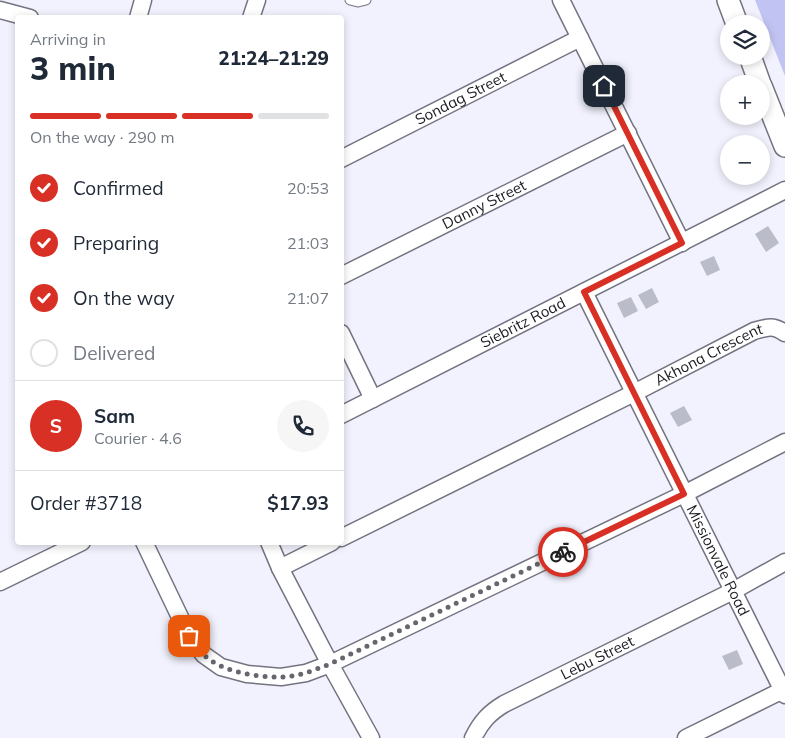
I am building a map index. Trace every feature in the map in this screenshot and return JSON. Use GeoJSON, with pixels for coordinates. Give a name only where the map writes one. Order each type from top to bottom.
{"type":"FeatureCollection","features":[{"type":"Feature","properties":{"kind":"street"},"geometry":{"type":"LineString","coordinates":[[139,15],[143,0]]}},
{"type":"Feature","properties":{"kind":"street"},"geometry":{"type":"LineString","coordinates":[[251,15],[257,0]]}},
{"type":"Feature","properties":{"kind":"street"},"geometry":{"type":"LineString","coordinates":[[561,0],[682,243]]}},
{"type":"Feature","properties":{"kind":"street"},"geometry":{"type":"LineString","coordinates":[[728,0],[734,15]]}},
{"type":"Feature","properties":{"kind":"street"},"geometry":{"type":"LineString","coordinates":[[0,10],[28,11]]}},
{"type":"Feature","properties":{"kind":"street","name":"Sondag Street"},"geometry":{"type":"LineString","coordinates":[[344,157],[580,38]]}},
{"type":"Feature","properties":{"kind":"street"},"geometry":{"type":"LineString","coordinates":[[770,108],[785,146]]}},
{"type":"Feature","properties":{"kind":"street","name":"Danny Street"},"geometry":{"type":"LineString","coordinates":[[344,275],[628,133]]}},
{"type":"Feature","properties":{"kind":"street","name":"Siebritz Road"},"geometry":{"type":"LineString","coordinates":[[344,414],[785,190]]}},
{"type":"Feature","properties":{"kind":"street","name":"Missionvale Road"},"geometry":{"type":"LineString","coordinates":[[584,292],[784,692]]}},
{"type":"Feature","properties":{"kind":"street","name":"Akhona Crescent"},"geometry":{"type":"LineString","coordinates":[[344,537],[634,393],[754,331],[767,327],[777,328],[785,334]]}},
{"type":"Feature","properties":{"kind":"street"},"geometry":{"type":"LineString","coordinates":[[344,339],[373,399]]}},
{"type":"Feature","properties":{"kind":"street"},"geometry":{"type":"LineString","coordinates":[[145,545],[189,636],[204,655],[222,667],[239,672],[281,677],[306,673],[330,664],[684,494],[785,442]]}},
{"type":"Feature","properties":{"kind":"street"},"geometry":{"type":"LineString","coordinates":[[0,582],[76,545]]}},
{"type":"Feature","properties":{"kind":"street"},"geometry":{"type":"LineString","coordinates":[[270,545],[280,568],[330,664],[371,738]]}},
{"type":"Feature","properties":{"kind":"street"},"geometry":{"type":"LineString","coordinates":[[280,568],[326,545]]}},
{"type":"Feature","properties":{"kind":"street","name":"Lebu Street"},"geometry":{"type":"LineString","coordinates":[[473,738],[482,721],[491,712],[504,704],[733,592],[785,562]]}},
{"type":"Feature","properties":{"kind":"street"},"geometry":{"type":"LineString","coordinates":[[686,738],[784,692]]}},
{"type":"Feature","properties":{"kind":"lane"},"geometry":{"type":"LineString","coordinates":[[350,0],[358,2],[366,0]]}},
{"type":"Feature","properties":{"kind":"shaded area"},"geometry":{"type":"Polygon","coordinates":[[[755,0],[785,0],[785,76],[770,38],[770,15],[761,15],[755,0]]]}},
{"type":"Feature","properties":{"kind":"building"},"geometry":{"type":"Polygon","coordinates":[[[768,226],[779,243],[766,252],[755,234],[768,226]]]}},
{"type":"Feature","properties":{"kind":"building"},"geometry":{"type":"Polygon","coordinates":[[[714,256],[720,270],[707,276],[700,262],[714,256]]]}},
{"type":"Feature","properties":{"kind":"building"},"geometry":{"type":"Polygon","coordinates":[[[652,288],[659,302],[646,309],[638,295],[652,288]]]}},
{"type":"Feature","properties":{"kind":"building"},"geometry":{"type":"Polygon","coordinates":[[[631,297],[638,311],[624,318],[617,303],[631,297]]]}},
{"type":"Feature","properties":{"kind":"building"},"geometry":{"type":"Polygon","coordinates":[[[684,406],[692,420],[678,427],[670,413],[684,406]]]}},
{"type":"Feature","properties":{"kind":"building"},"geometry":{"type":"Polygon","coordinates":[[[737,650],[743,664],[729,670],[722,656],[737,650]]]}},
{"type":"Feature","properties":{"kind":"way so far"},"geometry":{"type":"LineString","coordinates":[[189,636],[204,655],[222,667],[247,674],[281,677],[306,673],[330,664],[563,552]]}},
{"type":"Feature","properties":{"kind":"route"},"geometry":{"type":"LineString","coordinates":[[563,552],[684,494],[584,292],[682,243],[604,86]]}}]}
